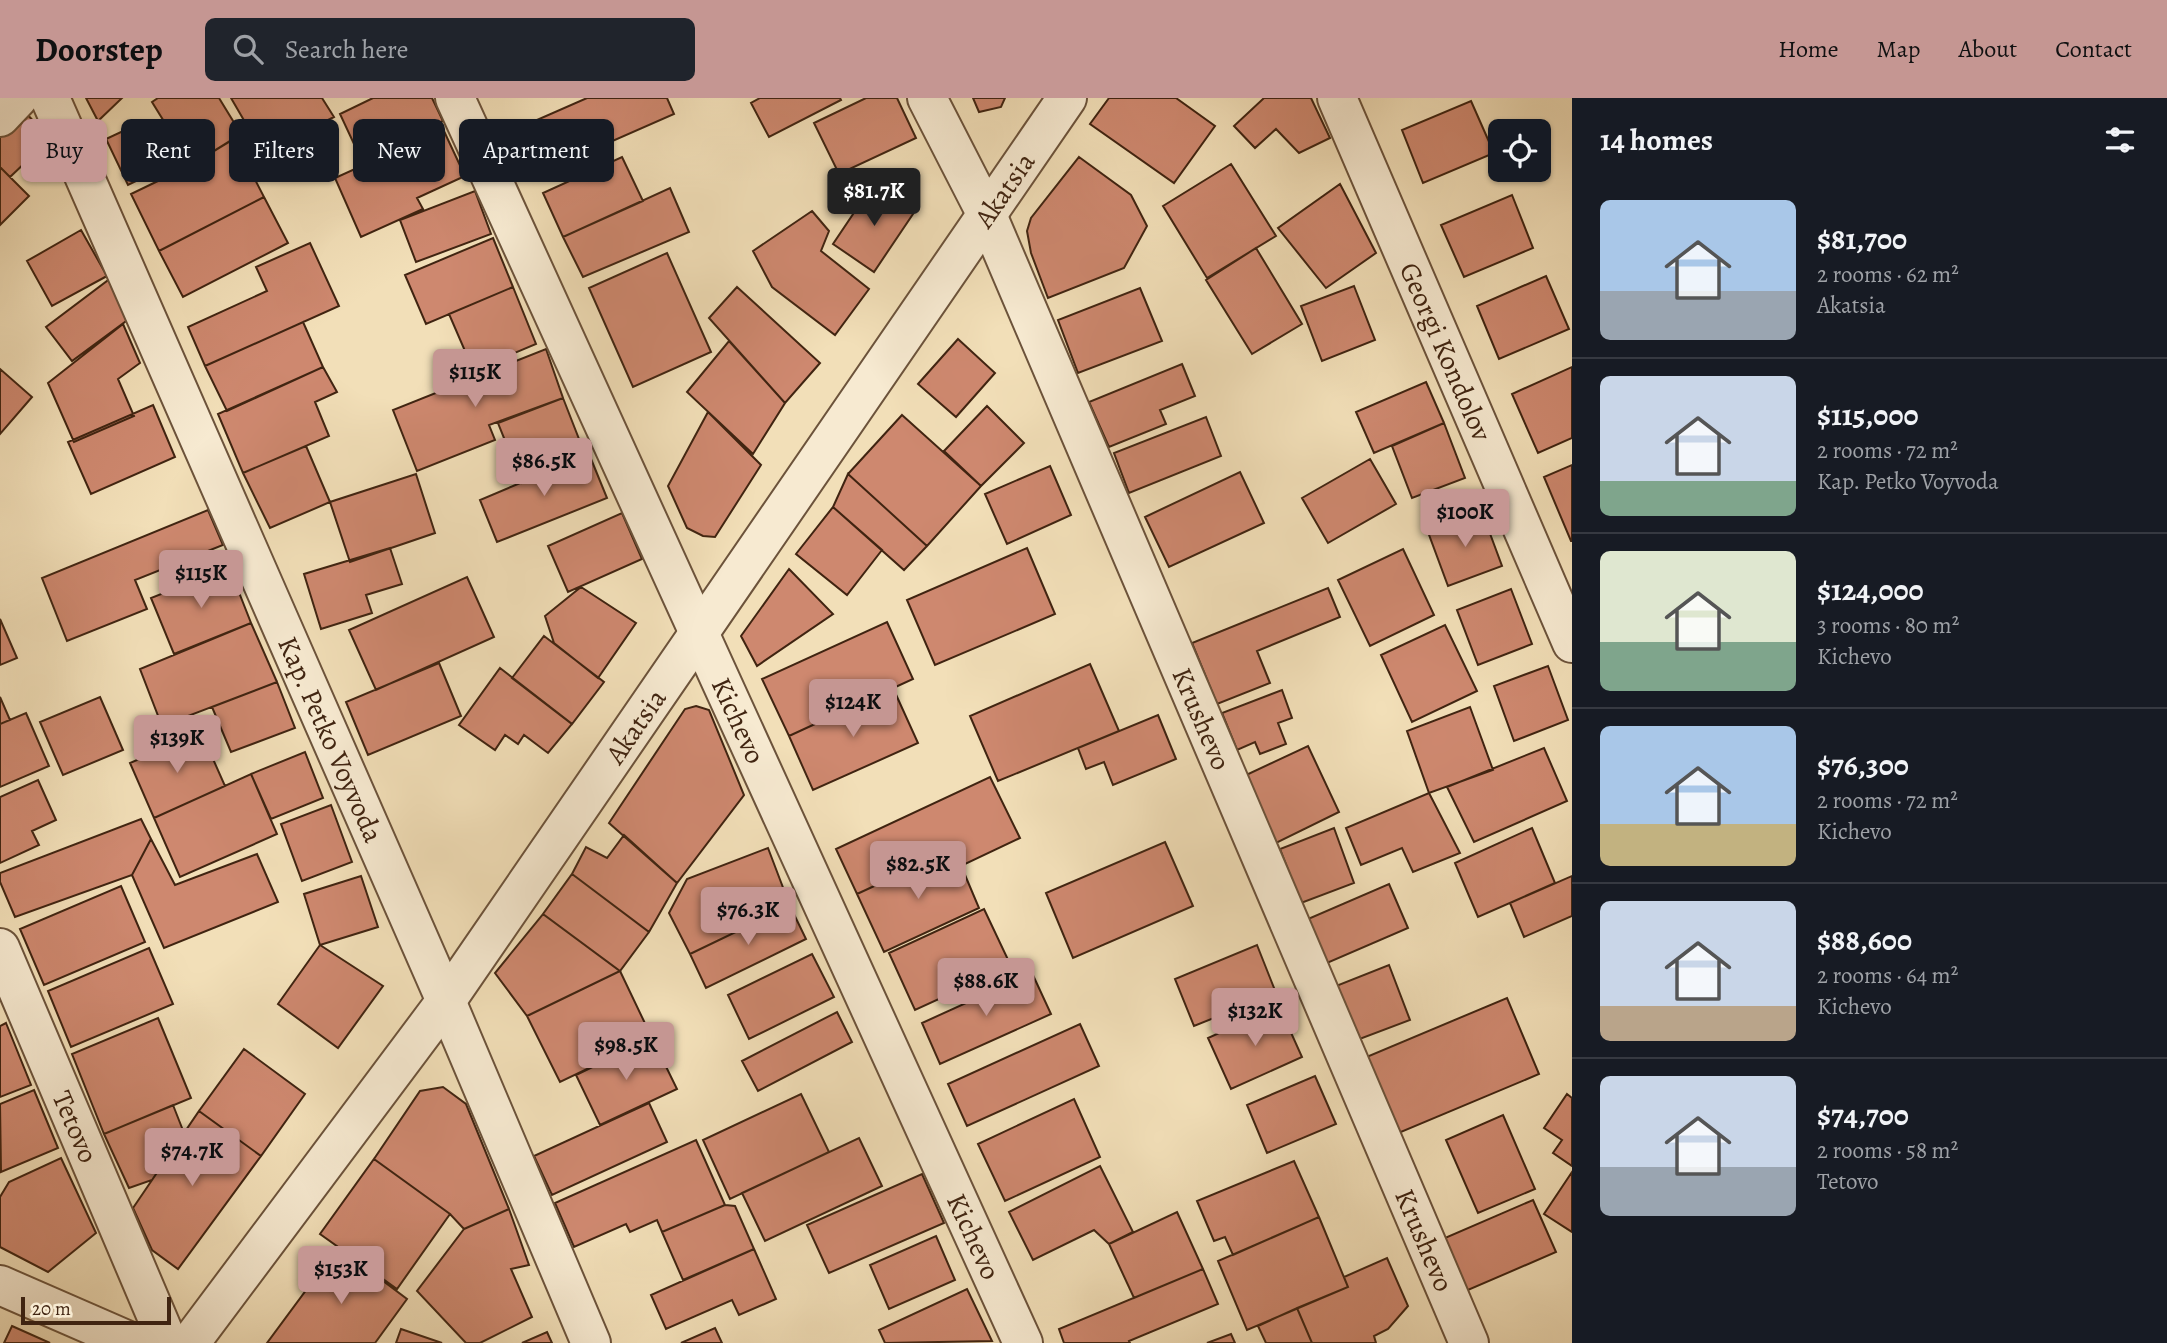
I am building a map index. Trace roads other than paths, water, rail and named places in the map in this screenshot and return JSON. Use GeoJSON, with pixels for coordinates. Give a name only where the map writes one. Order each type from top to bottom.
{"type":"FeatureCollection","features":[{"type":"Feature","properties":{"kind":"street"},"geometry":{"type":"LineString","coordinates":[[0,117],[18,98]]}},
{"type":"Feature","properties":{"kind":"street","name":"Kap. Petko Voyvoda"},"geometry":{"type":"LineString","coordinates":[[50,98],[446,1001],[591,1343]]}},
{"type":"Feature","properties":{"kind":"street","name":"Kichevo"},"geometry":{"type":"LineString","coordinates":[[455,98],[696,632],[1023,1343]]}},
{"type":"Feature","properties":{"kind":"street","name":"Krushevo"},"geometry":{"type":"LineString","coordinates":[[927,98],[987,215],[1469,1343]]}},
{"type":"Feature","properties":{"kind":"street","name":"Akatsia"},"geometry":{"type":"LineString","coordinates":[[190,1343],[446,1001],[696,632],[1066,98]]}},
{"type":"Feature","properties":{"kind":"street","name":"Georgi Kondolov"},"geometry":{"type":"LineString","coordinates":[[1337,98],[1572,643]]}},
{"type":"Feature","properties":{"kind":"street","name":"Tetovo"},"geometry":{"type":"LineString","coordinates":[[0,948],[168,1343]]}},
{"type":"Feature","properties":{"kind":"street"},"geometry":{"type":"LineString","coordinates":[[0,1285],[133,1343]]}}]}
